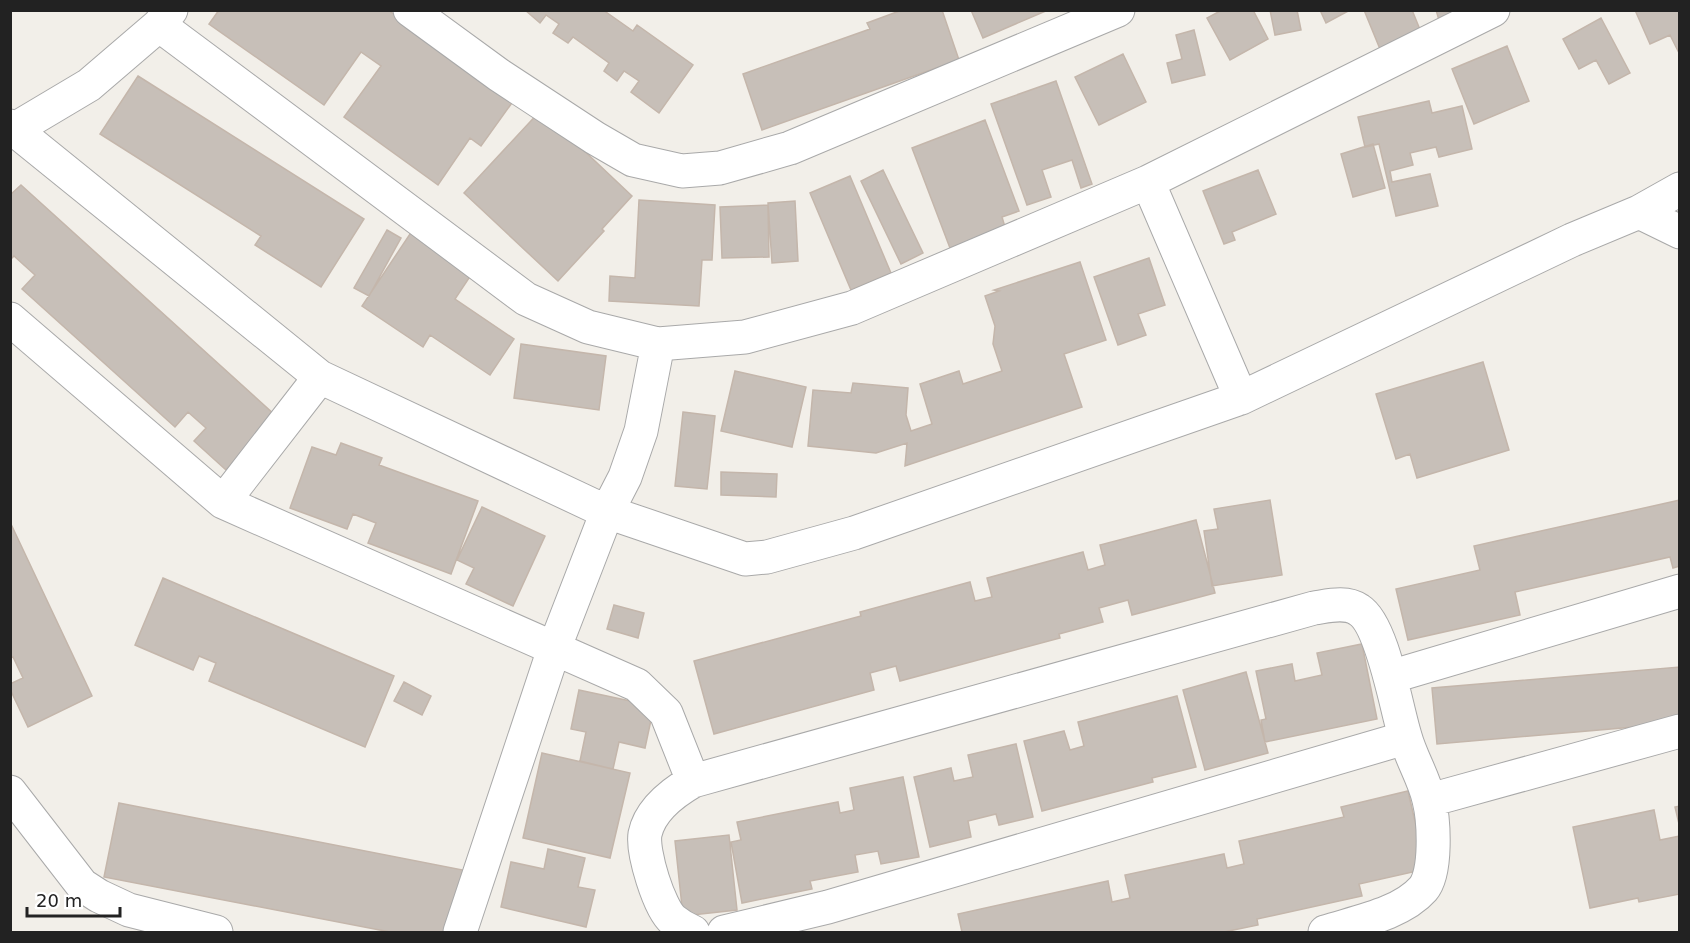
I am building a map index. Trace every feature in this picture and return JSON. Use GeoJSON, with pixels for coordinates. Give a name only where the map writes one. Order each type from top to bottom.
{"type":"FeatureCollection","features":[{"type":"Feature","properties":{"kind":"street"},"geometry":{"type":"LineString","coordinates":[[410,10],[499,75],[595,138],[633,160],[682,171],[720,168],[790,148],[1118,10]]}},
{"type":"Feature","properties":{"kind":"street"},"geometry":{"type":"LineString","coordinates":[[1493,10],[1148,182],[852,308],[745,337],[658,344],[588,327],[526,299],[165,18],[89,84],[12,129],[320,377],[607,512],[745,559],[767,557],[854,533],[1241,398],[1572,240],[1666,224],[1680,189]]}},
{"type":"Feature","properties":{"kind":"street"},"geometry":{"type":"LineString","coordinates":[[1148,182],[1241,398]]}},
{"type":"Feature","properties":{"kind":"street"},"geometry":{"type":"LineString","coordinates":[[10,319],[223,502],[637,685],[666,713],[693,781]]}},
{"type":"Feature","properties":{"kind":"street"},"geometry":{"type":"LineString","coordinates":[[460,933],[554,649],[607,512],[626,477],[641,431],[658,344]]}},
{"type":"Feature","properties":{"kind":"street"},"geometry":{"type":"LineString","coordinates":[[223,502],[320,377]]}},
{"type":"Feature","properties":{"kind":"street"},"geometry":{"type":"LineString","coordinates":[[1390,677],[1680,591]]}},
{"type":"Feature","properties":{"kind":"street"},"geometry":{"type":"LineString","coordinates":[[693,933],[672,919],[657,896],[650,870],[645,834],[655,812],[672,793],[693,781],[1323,607],[1341,604],[1359,609],[1373,625],[1390,677],[1405,738],[1430,800],[1433,867],[1424,888],[1402,907],[1325,933]]}},
{"type":"Feature","properties":{"kind":"street"},"geometry":{"type":"LineString","coordinates":[[1430,800],[1680,731]]}},
{"type":"Feature","properties":{"kind":"street"},"geometry":{"type":"LineString","coordinates":[[724,933],[828,907],[1405,738]]}},
{"type":"Feature","properties":{"kind":"street"},"geometry":{"type":"LineString","coordinates":[[10,792],[82,885],[129,910],[216,933]]}},
{"type":"Feature","properties":{"kind":"building"},"geometry":{"type":"Polygon","coordinates":[[[219,10],[388,10],[514,100],[481,146],[470,138],[438,185],[344,117],[381,66],[361,52],[324,105],[209,24],[219,10]]]}},
{"type":"Feature","properties":{"kind":"building"},"geometry":{"type":"Polygon","coordinates":[[[525,10],[603,10],[633,31],[637,25],[693,65],[659,113],[631,92],[639,81],[624,71],[617,81],[604,71],[609,63],[573,37],[568,43],[553,33],[559,24],[546,15],[540,23],[525,10]]]}},
{"type":"Feature","properties":{"kind":"building"},"geometry":{"type":"Polygon","coordinates":[[[902,10],[942,10],[959,60],[762,130],[743,74],[870,29],[867,23],[902,10]]]}},
{"type":"Feature","properties":{"kind":"building"},"geometry":{"type":"Polygon","coordinates":[[[971,10],[1048,10],[983,38],[971,10]]]}},
{"type":"Feature","properties":{"kind":"building"},"geometry":{"type":"Polygon","coordinates":[[[1222,10],[1253,10],[1268,39],[1230,60],[1207,18],[1222,10]]]}},
{"type":"Feature","properties":{"kind":"building"},"geometry":{"type":"Polygon","coordinates":[[[1270,10],[1297,10],[1301,30],[1275,35],[1270,10]]]}},
{"type":"Feature","properties":{"kind":"building"},"geometry":{"type":"Polygon","coordinates":[[[1320,10],[1350,10],[1326,23],[1320,10]]]}},
{"type":"Feature","properties":{"kind":"building"},"geometry":{"type":"Polygon","coordinates":[[[1364,10],[1412,10],[1421,32],[1380,49],[1364,10]]]}},
{"type":"Feature","properties":{"kind":"building"},"geometry":{"type":"Polygon","coordinates":[[[1436,10],[1467,10],[1439,20],[1436,10]]]}},
{"type":"Feature","properties":{"kind":"building"},"geometry":{"type":"Polygon","coordinates":[[[1635,10],[1680,10],[1680,55],[1670,35],[1650,44],[1635,10]]]}},
{"type":"Feature","properties":{"kind":"building"},"geometry":{"type":"Polygon","coordinates":[[[1601,18],[1630,73],[1609,84],[1596,60],[1579,69],[1563,39],[1601,18]]]}},
{"type":"Feature","properties":{"kind":"building"},"geometry":{"type":"Polygon","coordinates":[[[1194,30],[1205,75],[1172,83],[1167,63],[1182,59],[1176,35],[1194,30]]]}},
{"type":"Feature","properties":{"kind":"building"},"geometry":{"type":"Polygon","coordinates":[[[1507,46],[1529,101],[1474,124],[1452,69],[1507,46]]]}},
{"type":"Feature","properties":{"kind":"building"},"geometry":{"type":"Polygon","coordinates":[[[1123,54],[1146,102],[1099,125],[1075,77],[1123,54]]]}},
{"type":"Feature","properties":{"kind":"building"},"geometry":{"type":"Polygon","coordinates":[[[138,76],[364,219],[321,287],[255,245],[261,236],[100,134],[138,76]]]}},
{"type":"Feature","properties":{"kind":"building"},"geometry":{"type":"Polygon","coordinates":[[[1056,81],[1092,184],[1081,188],[1072,160],[1042,170],[1051,197],[1027,205],[991,104],[1056,81]]]}},
{"type":"Feature","properties":{"kind":"building"},"geometry":{"type":"Polygon","coordinates":[[[1429,101],[1432,113],[1462,106],[1472,149],[1439,157],[1436,147],[1410,153],[1413,165],[1390,171],[1392,182],[1430,174],[1438,206],[1396,216],[1379,144],[1365,147],[1358,117],[1429,101]]]}},
{"type":"Feature","properties":{"kind":"building"},"geometry":{"type":"Polygon","coordinates":[[[541,110],[632,196],[602,229],[604,231],[558,281],[464,193],[541,110]]]}},
{"type":"Feature","properties":{"kind":"building"},"geometry":{"type":"Polygon","coordinates":[[[985,120],[1019,211],[1002,217],[1005,227],[950,248],[912,148],[985,120]]]}},
{"type":"Feature","properties":{"kind":"building"},"geometry":{"type":"Polygon","coordinates":[[[1373,144],[1385,188],[1353,197],[1341,154],[1373,144]]]}},
{"type":"Feature","properties":{"kind":"building"},"geometry":{"type":"Polygon","coordinates":[[[883,170],[923,253],[901,264],[861,181],[883,170]]]}},
{"type":"Feature","properties":{"kind":"building"},"geometry":{"type":"Polygon","coordinates":[[[1258,170],[1276,214],[1232,232],[1235,240],[1224,244],[1203,191],[1258,170]]]}},
{"type":"Feature","properties":{"kind":"building"},"geometry":{"type":"Polygon","coordinates":[[[850,176],[891,273],[851,290],[810,193],[850,176]]]}},
{"type":"Feature","properties":{"kind":"building"},"geometry":{"type":"Polygon","coordinates":[[[21,185],[275,415],[226,470],[194,441],[206,428],[188,412],[175,427],[22,289],[35,275],[14,256],[10,260],[10,195],[21,185]]]}},
{"type":"Feature","properties":{"kind":"building"},"geometry":{"type":"Polygon","coordinates":[[[639,200],[715,205],[712,260],[702,260],[699,306],[609,301],[610,276],[635,278],[639,200]]]}},
{"type":"Feature","properties":{"kind":"building"},"geometry":{"type":"Polygon","coordinates":[[[795,201],[798,261],[772,263],[768,203],[795,201]]]}},
{"type":"Feature","properties":{"kind":"building"},"geometry":{"type":"Polygon","coordinates":[[[768,205],[769,257],[722,258],[720,207],[768,205]]]}},
{"type":"Feature","properties":{"kind":"building"},"geometry":{"type":"Polygon","coordinates":[[[387,230],[401,238],[369,296],[354,288],[387,230]]]}},
{"type":"Feature","properties":{"kind":"building"},"geometry":{"type":"Polygon","coordinates":[[[412,231],[473,272],[455,299],[514,339],[490,375],[430,335],[423,347],[362,306],[412,231]]]}},
{"type":"Feature","properties":{"kind":"building"},"geometry":{"type":"Polygon","coordinates":[[[1149,258],[1165,305],[1138,314],[1146,335],[1118,345],[1094,277],[1149,258]]]}},
{"type":"Feature","properties":{"kind":"building"},"geometry":{"type":"Polygon","coordinates":[[[1080,262],[1106,340],[1064,354],[1082,407],[905,466],[907,443],[876,453],[808,446],[813,390],[851,393],[853,383],[908,388],[906,415],[911,431],[932,424],[920,384],[959,371],[963,384],[1002,371],[993,344],[995,326],[985,296],[999,291],[994,290],[1080,262]]]}},
{"type":"Feature","properties":{"kind":"building"},"geometry":{"type":"Polygon","coordinates":[[[521,344],[606,356],[599,410],[514,398],[521,344]]]}},
{"type":"Feature","properties":{"kind":"building"},"geometry":{"type":"Polygon","coordinates":[[[1483,362],[1509,450],[1417,478],[1410,454],[1396,459],[1376,394],[1483,362]]]}},
{"type":"Feature","properties":{"kind":"building"},"geometry":{"type":"Polygon","coordinates":[[[735,371],[806,387],[792,447],[721,431],[735,371]]]}},
{"type":"Feature","properties":{"kind":"building"},"geometry":{"type":"Polygon","coordinates":[[[683,412],[715,416],[707,489],[675,486],[683,412]]]}},
{"type":"Feature","properties":{"kind":"building"},"geometry":{"type":"Polygon","coordinates":[[[341,443],[382,458],[379,465],[478,501],[451,574],[368,543],[376,523],[353,514],[347,529],[290,508],[312,447],[336,455],[341,443]]]}},
{"type":"Feature","properties":{"kind":"building"},"geometry":{"type":"Polygon","coordinates":[[[721,472],[777,474],[776,497],[721,495],[721,472]]]}},
{"type":"Feature","properties":{"kind":"building"},"geometry":{"type":"Polygon","coordinates":[[[1270,500],[1282,575],[1212,586],[1204,531],[1218,529],[1214,509],[1270,500]]]}},
{"type":"Feature","properties":{"kind":"building"},"geometry":{"type":"Polygon","coordinates":[[[1680,500],[1680,566],[1673,568],[1670,557],[1515,592],[1520,615],[1408,640],[1396,589],[1480,570],[1474,546],[1680,500]]]}},
{"type":"Feature","properties":{"kind":"building"},"geometry":{"type":"Polygon","coordinates":[[[482,507],[545,536],[513,606],[466,584],[474,568],[457,560],[482,507]]]}},
{"type":"Feature","properties":{"kind":"building"},"geometry":{"type":"Polygon","coordinates":[[[1196,520],[1215,593],[1132,615],[1128,600],[1099,608],[1103,622],[1059,634],[1060,638],[900,681],[896,666],[870,673],[874,690],[714,734],[694,661],[861,616],[860,612],[970,582],[975,601],[992,597],[987,578],[1083,552],[1088,570],[1105,565],[1100,545],[1196,520]]]}},
{"type":"Feature","properties":{"kind":"building"},"geometry":{"type":"Polygon","coordinates":[[[10,522],[92,696],[28,727],[10,689],[10,684],[23,678],[13,657],[10,658],[10,522]]]}},
{"type":"Feature","properties":{"kind":"building"},"geometry":{"type":"Polygon","coordinates":[[[163,578],[394,676],[365,747],[209,681],[216,663],[199,656],[193,670],[135,645],[163,578]]]}},
{"type":"Feature","properties":{"kind":"building"},"geometry":{"type":"Polygon","coordinates":[[[614,605],[644,613],[638,638],[607,629],[614,605]]]}},
{"type":"Feature","properties":{"kind":"building"},"geometry":{"type":"Polygon","coordinates":[[[1362,644],[1377,719],[1265,742],[1261,720],[1266,719],[1256,671],[1292,664],[1295,681],[1322,675],[1317,653],[1362,644]]]}},
{"type":"Feature","properties":{"kind":"building"},"geometry":{"type":"Polygon","coordinates":[[[1680,667],[1680,723],[1437,744],[1432,688],[1680,667]]]}},
{"type":"Feature","properties":{"kind":"building"},"geometry":{"type":"Polygon","coordinates":[[[1246,672],[1268,753],[1205,770],[1183,690],[1246,672]]]}},
{"type":"Feature","properties":{"kind":"building"},"geometry":{"type":"Polygon","coordinates":[[[404,682],[431,696],[422,715],[394,701],[404,682]]]}},
{"type":"Feature","properties":{"kind":"building"},"geometry":{"type":"Polygon","coordinates":[[[579,690],[654,706],[645,748],[619,742],[613,769],[580,761],[586,732],[571,729],[579,690]]]}},
{"type":"Feature","properties":{"kind":"building"},"geometry":{"type":"Polygon","coordinates":[[[1177,696],[1196,767],[1152,778],[1153,782],[1042,811],[1024,741],[1064,731],[1070,750],[1084,746],[1078,722],[1177,696]]]}},
{"type":"Feature","properties":{"kind":"building"},"geometry":{"type":"Polygon","coordinates":[[[1016,744],[1033,817],[999,825],[996,814],[968,821],[971,837],[930,847],[914,777],[951,768],[954,781],[973,777],[968,755],[1016,744]]]}},
{"type":"Feature","properties":{"kind":"building"},"geometry":{"type":"Polygon","coordinates":[[[542,753],[630,773],[610,858],[523,838],[542,753]]]}},
{"type":"Feature","properties":{"kind":"building"},"geometry":{"type":"Polygon","coordinates":[[[903,777],[919,857],[881,864],[878,851],[855,855],[858,872],[810,881],[812,889],[742,903],[731,842],[741,840],[737,822],[838,802],[840,813],[854,810],[850,788],[903,777]]]}},
{"type":"Feature","properties":{"kind":"building"},"geometry":{"type":"Polygon","coordinates":[[[1408,791],[1426,869],[1359,884],[1362,896],[1257,919],[1258,925],[1224,932],[962,932],[958,914],[1108,881],[1112,902],[1130,898],[1125,875],[1224,854],[1227,868],[1244,864],[1239,841],[1344,817],[1341,807],[1408,791]]]}},
{"type":"Feature","properties":{"kind":"building"},"geometry":{"type":"Polygon","coordinates":[[[119,803],[473,872],[461,932],[390,932],[104,877],[119,803]]]}},
{"type":"Feature","properties":{"kind":"building"},"geometry":{"type":"Polygon","coordinates":[[[1680,806],[1680,828],[1675,807],[1680,806]]]}},
{"type":"Feature","properties":{"kind":"building"},"geometry":{"type":"Polygon","coordinates":[[[1654,810],[1660,840],[1680,836],[1680,894],[1639,902],[1638,898],[1590,908],[1573,827],[1654,810]]]}},
{"type":"Feature","properties":{"kind":"building"},"geometry":{"type":"Polygon","coordinates":[[[729,835],[737,910],[683,916],[675,841],[729,835]]]}},
{"type":"Feature","properties":{"kind":"building"},"geometry":{"type":"Polygon","coordinates":[[[548,849],[585,858],[578,887],[595,890],[586,927],[501,907],[511,862],[544,869],[548,849]]]}}]}
